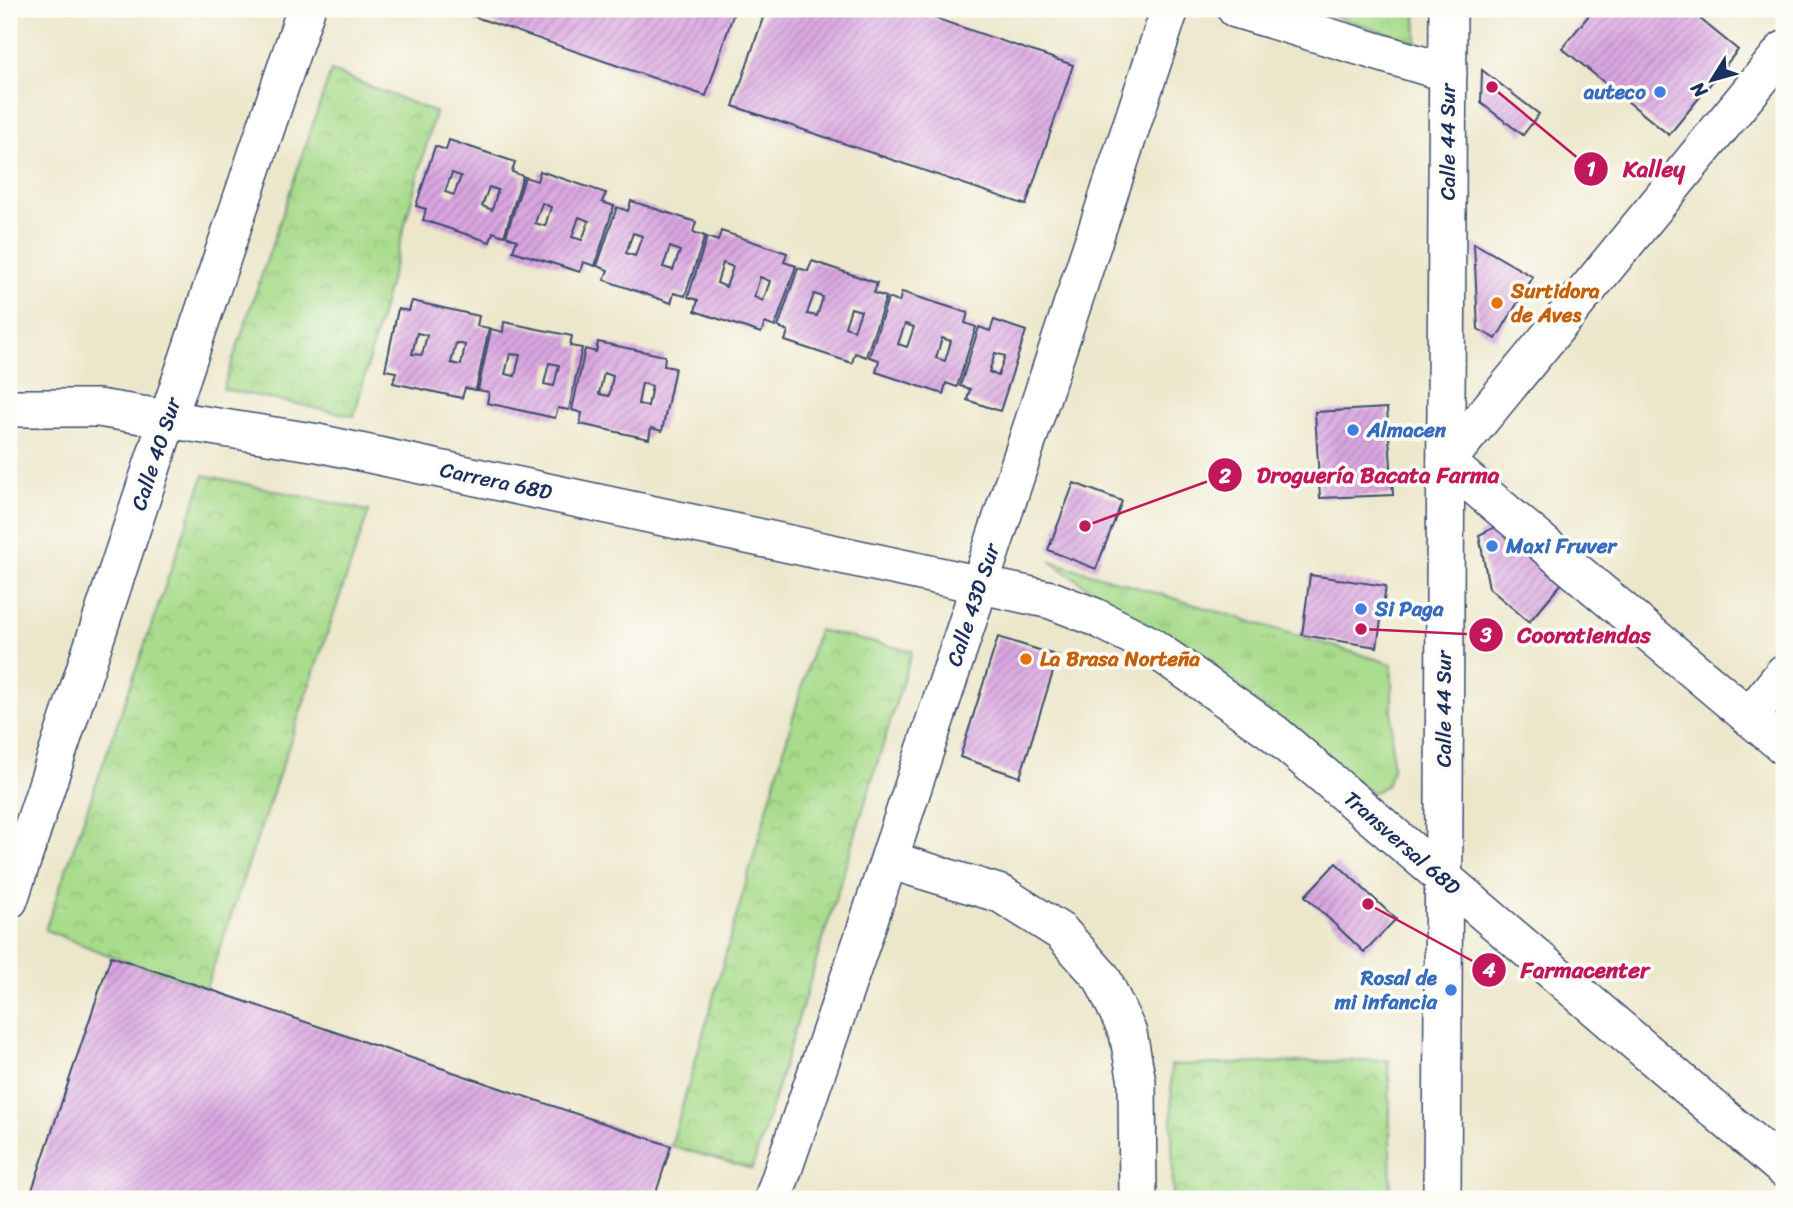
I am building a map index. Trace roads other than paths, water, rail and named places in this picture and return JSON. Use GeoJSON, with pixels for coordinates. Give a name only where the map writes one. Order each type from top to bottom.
{"type":"FeatureCollection","features":[{"type":"Feature","properties":{"kind":"street","name":"Calle 40 Sur"},"geometry":{"type":"LineString","coordinates":[[10,896],[306,9]]}},
{"type":"Feature","properties":{"kind":"street","name":"Calle 43D Sur"},"geometry":{"type":"LineString","coordinates":[[773,1199],[889,860],[1170,9]]}},
{"type":"Feature","properties":{"kind":"street"},"geometry":{"type":"LineString","coordinates":[[1236,9],[1448,73]]}},
{"type":"Feature","properties":{"kind":"street","name":"Calle 44 Sur"},"geometry":{"type":"LineString","coordinates":[[1442,1199],[1448,9]]}},
{"type":"Feature","properties":{"kind":"street"},"geometry":{"type":"LineString","coordinates":[[1784,50],[1446,462],[1784,746]]}},
{"type":"Feature","properties":{"kind":"street","name":"Carrera 68D"},"geometry":{"type":"LineString","coordinates":[[9,408],[98,408],[318,443],[980,585]]}},
{"type":"Feature","properties":{"kind":"street","name":"Transversal 68D"},"geometry":{"type":"LineString","coordinates":[[980,585],[1051,600],[1095,617],[1147,644],[1274,733],[1784,1169]]}},
{"type":"Feature","properties":{"kind":"street"},"geometry":{"type":"LineString","coordinates":[[1749,717],[1784,673]]}},
{"type":"Feature","properties":{"kind":"street"},"geometry":{"type":"LineString","coordinates":[[889,860],[1001,894],[1061,932],[1102,978],[1128,1033],[1137,1082],[1138,1199]]}},
{"type":"Feature","properties":{"kind":"place","name":"Kalley"},"geometry":{"type":"Point","coordinates":[1492,87]}},
{"type":"Feature","properties":{"kind":"place","name":"auteco"},"geometry":{"type":"Point","coordinates":[1660,92]}},
{"type":"Feature","properties":{"kind":"place","name":"Surtidora de Aves"},"geometry":{"type":"Point","coordinates":[1497,303]}},
{"type":"Feature","properties":{"kind":"place","name":"Almacen"},"geometry":{"type":"Point","coordinates":[1353,430]}},
{"type":"Feature","properties":{"kind":"place","name":"Droguería Bacata Farma"},"geometry":{"type":"Point","coordinates":[1085,526]}},
{"type":"Feature","properties":{"kind":"place","name":"Maxi Fruver"},"geometry":{"type":"Point","coordinates":[1492,546]}},
{"type":"Feature","properties":{"kind":"place","name":"Si Paga"},"geometry":{"type":"Point","coordinates":[1361,609]}},
{"type":"Feature","properties":{"kind":"place","name":"Cooratiendas"},"geometry":{"type":"Point","coordinates":[1361,629]}},
{"type":"Feature","properties":{"kind":"place","name":"La Brasa Norteña"},"geometry":{"type":"Point","coordinates":[1026,659]}},
{"type":"Feature","properties":{"kind":"place","name":"Farmacenter"},"geometry":{"type":"Point","coordinates":[1368,904]}},
{"type":"Feature","properties":{"kind":"place","name":"Rosal de mi infancia"},"geometry":{"type":"Point","coordinates":[1451,990]}}]}
